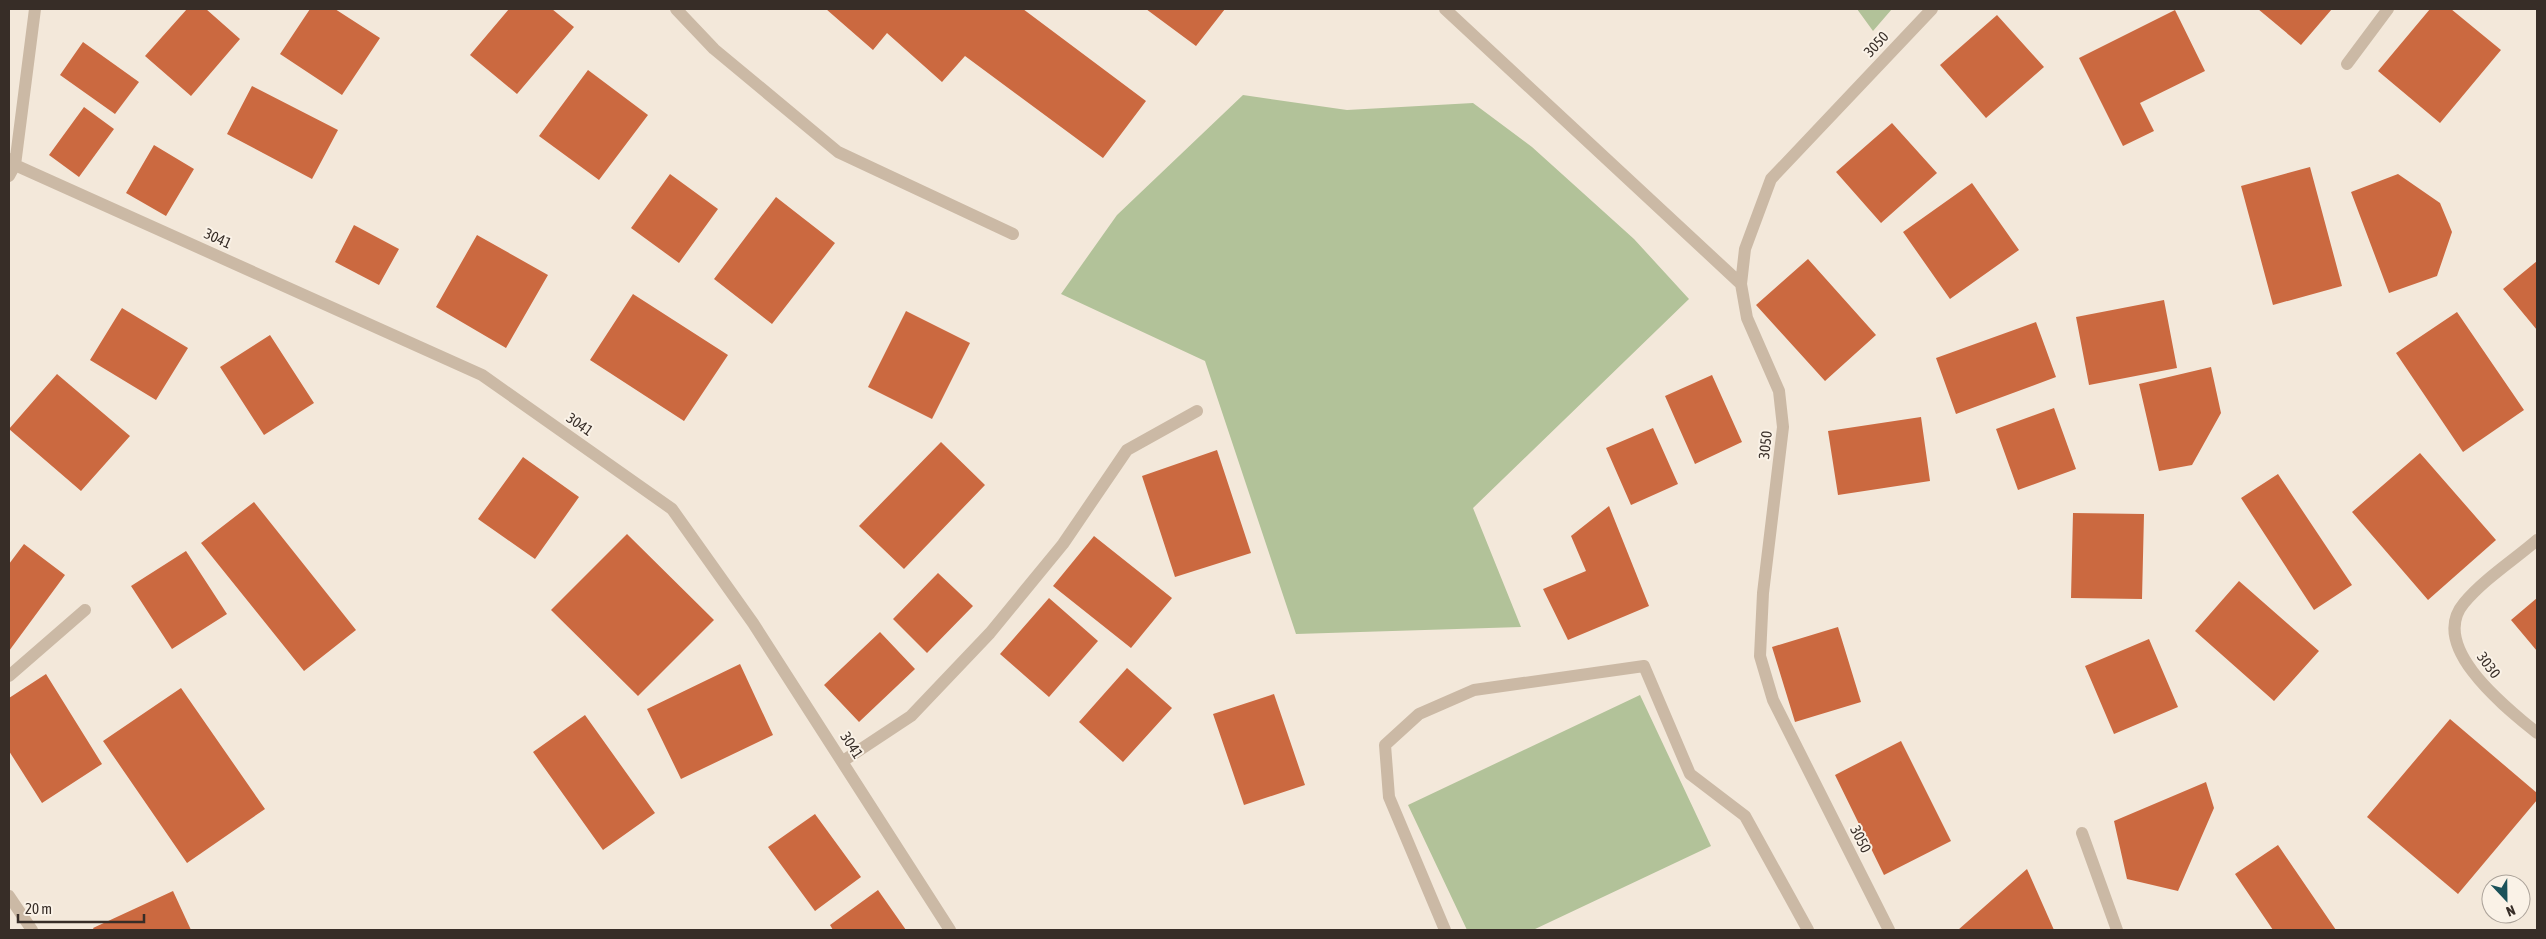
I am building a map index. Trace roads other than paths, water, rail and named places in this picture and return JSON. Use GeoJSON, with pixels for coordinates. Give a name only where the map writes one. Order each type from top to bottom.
{"type":"FeatureCollection","features":[{"type":"Feature","properties":{"kind":"street"},"geometry":{"type":"LineString","coordinates":[[11,167],[35,9]]}},
{"type":"Feature","properties":{"kind":"street"},"geometry":{"type":"LineString","coordinates":[[676,9],[714,49],[838,152],[1013,234]]}},
{"type":"Feature","properties":{"kind":"street"},"geometry":{"type":"LineString","coordinates":[[1445,9],[1741,284]]}},
{"type":"Feature","properties":{"kind":"street","name":"3050"},"geometry":{"type":"LineString","coordinates":[[1889,930],[1772,700],[1760,656],[1762,593],[1783,427],[1779,391],[1747,318],[1741,284],[1745,249],[1771,179],[1932,9]]}},
{"type":"Feature","properties":{"kind":"street"},"geometry":{"type":"LineString","coordinates":[[2347,64],[2388,9]]}},
{"type":"Feature","properties":{"kind":"street","name":"3041"},"geometry":{"type":"LineString","coordinates":[[11,167],[482,375],[672,509],[753,623],[950,930]]}},
{"type":"Feature","properties":{"kind":"street"},"geometry":{"type":"LineString","coordinates":[[843,761],[911,716],[990,633],[1063,544],[1127,450],[1197,411]]}},
{"type":"Feature","properties":{"kind":"street","name":"3030"},"geometry":{"type":"LineString","coordinates":[[2537,540],[2463,604],[2456,621],[2456,639],[2467,666],[2496,699],[2537,733]]}},
{"type":"Feature","properties":{"kind":"street"},"geometry":{"type":"LineString","coordinates":[[9,676],[85,610]]}},
{"type":"Feature","properties":{"kind":"street"},"geometry":{"type":"LineString","coordinates":[[1445,930],[1389,797],[1385,745],[1419,714],[1474,690],[1644,666],[1690,774],[1744,816],[1808,930]]}},
{"type":"Feature","properties":{"kind":"street"},"geometry":{"type":"LineString","coordinates":[[2082,833],[2117,930]]}},
{"type":"Feature","properties":{"kind":"street"},"geometry":{"type":"LineString","coordinates":[[9,896],[32,930]]}}]}
